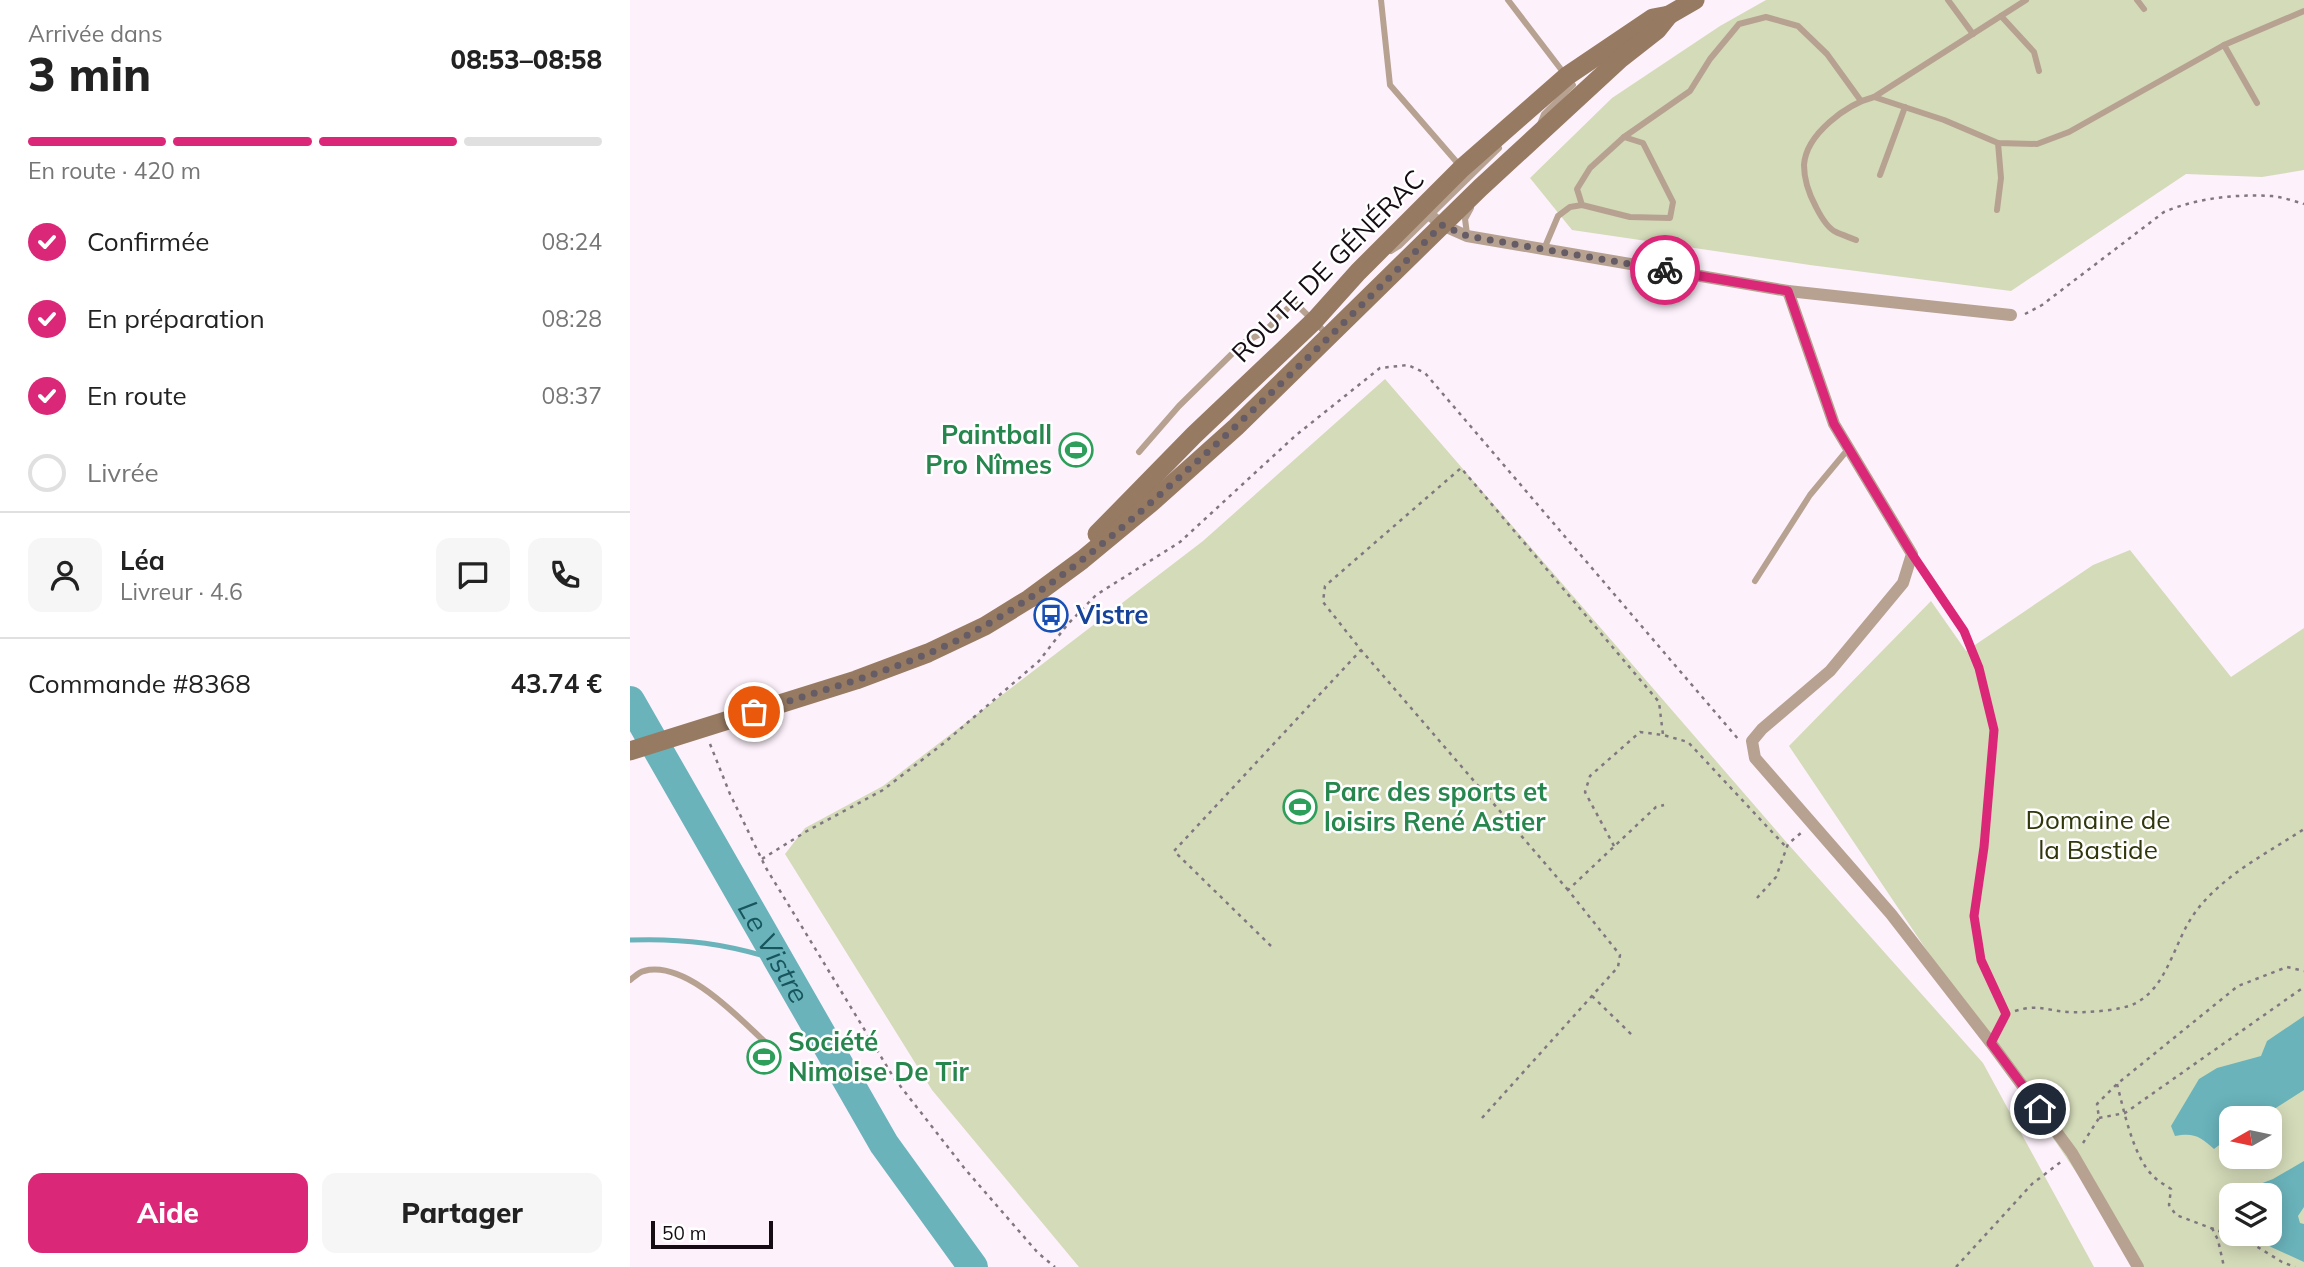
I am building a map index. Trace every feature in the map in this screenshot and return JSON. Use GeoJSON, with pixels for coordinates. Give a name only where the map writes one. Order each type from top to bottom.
{"type":"FeatureCollection","features":[{"type":"Feature","properties":{"kind":"street","name":"ROUTE DE GÉNÉRAC"},"geometry":{"type":"LineString","coordinates":[[630,751],[856,680],[928,653],[985,626],[1030,599],[1194,435],[1323,330],[1436,220],[1533,106],[1567,76],[1653,19],[1669,15],[1695,0]]}},
{"type":"Feature","properties":{"kind":"street","name":"ROUTE DE GÉNÉRAC"},"geometry":{"type":"LineString","coordinates":[[1047,584],[1082,560],[1151,503],[1268,397],[1323,330],[1358,272],[1471,177],[1535,139],[1620,59],[1657,30],[1669,15]]}},
{"type":"Feature","properties":{"kind":"street"},"geometry":{"type":"LineString","coordinates":[[1436,220],[1467,236],[1788,291],[2011,315]]}},
{"type":"Feature","properties":{"kind":"street"},"geometry":{"type":"LineString","coordinates":[[1788,291],[1834,424],[1912,554],[1903,583],[1830,671],[1762,729],[1752,741],[1755,758],[1891,914],[2076,1149],[2138,1267]]}},
{"type":"Feature","properties":{"kind":"lane"},"geometry":{"type":"LineString","coordinates":[[1381,0],[1390,85],[1471,177],[1506,141]]}},
{"type":"Feature","properties":{"kind":"lane"},"geometry":{"type":"LineString","coordinates":[[1508,0],[1573,85],[1544,114],[1535,139]]}},
{"type":"Feature","properties":{"kind":"lane"},"geometry":{"type":"LineString","coordinates":[[1948,0],[1973,34]]}},
{"type":"Feature","properties":{"kind":"lane"},"geometry":{"type":"LineString","coordinates":[[1856,240],[1833,231],[1819,215],[1808,191],[1804,164],[1813,142],[1825,125],[2026,0]]}},
{"type":"Feature","properties":{"kind":"lane"},"geometry":{"type":"LineString","coordinates":[[2137,0],[2144,9]]}},
{"type":"Feature","properties":{"kind":"lane"},"geometry":{"type":"LineString","coordinates":[[1874,97],[1944,120],[1998,143],[2037,144],[2069,132],[2224,45],[2304,11]]}},
{"type":"Feature","properties":{"kind":"lane"},"geometry":{"type":"LineString","coordinates":[[2000,16],[2034,52],[2039,71]]}},
{"type":"Feature","properties":{"kind":"lane"},"geometry":{"type":"LineString","coordinates":[[1582,205],[1577,189],[1590,168],[1624,137],[1690,91],[1710,59],[1739,24],[1766,17],[1798,26],[1827,54],[1861,101]]}},
{"type":"Feature","properties":{"kind":"lane"},"geometry":{"type":"LineString","coordinates":[[2224,45],[2257,103]]}},
{"type":"Feature","properties":{"kind":"lane"},"geometry":{"type":"LineString","coordinates":[[1467,236],[1465,219],[1477,198],[1595,88],[1620,59]]}},
{"type":"Feature","properties":{"kind":"lane"},"geometry":{"type":"LineString","coordinates":[[1516,132],[1525,123],[1533,106]]}},
{"type":"Feature","properties":{"kind":"lane"},"geometry":{"type":"LineString","coordinates":[[1880,175],[1905,107]]}},
{"type":"Feature","properties":{"kind":"lane"},"geometry":{"type":"LineString","coordinates":[[1544,249],[1558,216],[1570,207],[1582,205],[1630,217],[1670,218],[1673,202],[1643,143],[1624,137]]}},
{"type":"Feature","properties":{"kind":"lane"},"geometry":{"type":"LineString","coordinates":[[1997,210],[2001,178],[1998,143]]}},
{"type":"Feature","properties":{"kind":"lane"},"geometry":{"type":"LineString","coordinates":[[1358,272],[1436,220]]}},
{"type":"Feature","properties":{"kind":"lane"},"geometry":{"type":"LineString","coordinates":[[1139,452],[1179,407],[1243,343],[1264,332],[1294,302],[1323,330]]}},
{"type":"Feature","properties":{"kind":"lane"},"geometry":{"type":"LineString","coordinates":[[1755,581],[1810,495],[1849,448]]}},
{"type":"Feature","properties":{"kind":"lane"},"geometry":{"type":"LineString","coordinates":[[1912,554],[1964,631],[1979,668],[1994,730],[1984,847],[1974,916],[1981,960],[2006,1014],[1991,1043]]}},
{"type":"Feature","properties":{"kind":"lane"},"geometry":{"type":"LineString","coordinates":[[630,980],[643,971],[667,971],[705,988],[765,1042]]}},
{"type":"Feature","properties":{"kind":"path"},"geometry":{"type":"LineString","coordinates":[[2011,315],[2027,314],[2042,305],[2164,212],[2185,204],[2216,198],[2274,196],[2304,204]]}},
{"type":"Feature","properties":{"kind":"path"},"geometry":{"type":"LineString","coordinates":[[762,859],[883,790],[944,743],[1039,661],[1067,625],[1096,595],[1180,542],[1296,436],[1380,368],[1408,365],[1425,373],[1755,758]]}},
{"type":"Feature","properties":{"kind":"path"},"geometry":{"type":"LineString","coordinates":[[1482,1118],[1618,967],[1620,955],[1568,890],[1361,650],[1323,602],[1325,586],[1461,468],[1659,702],[1663,735]]}},
{"type":"Feature","properties":{"kind":"path"},"geometry":{"type":"LineString","coordinates":[[1271,946],[1174,851],[1361,650]]}},
{"type":"Feature","properties":{"kind":"path"},"geometry":{"type":"LineString","coordinates":[[696,730],[762,859],[894,1078],[965,1169],[1038,1253],[1055,1267]]}},
{"type":"Feature","properties":{"kind":"path"},"geometry":{"type":"LineString","coordinates":[[1614,846],[1585,792],[1590,776],[1640,732],[1688,742],[1787,848]]}},
{"type":"Feature","properties":{"kind":"path"},"geometry":{"type":"LineString","coordinates":[[1568,890],[1656,807],[1664,805]]}},
{"type":"Feature","properties":{"kind":"path"},"geometry":{"type":"LineString","coordinates":[[1757,898],[1776,877],[1788,844],[1811,824]]}},
{"type":"Feature","properties":{"kind":"path"},"geometry":{"type":"LineString","coordinates":[[2006,1014],[2030,1006],[2069,1012],[2124,1008],[2137,1002],[2152,992],[2194,914],[2220,887],[2229,878],[2304,829]]}},
{"type":"Feature","properties":{"kind":"path"},"geometry":{"type":"LineString","coordinates":[[2099,1118],[2097,1104],[2117,1084],[2238,986],[2287,967],[2304,971]]}},
{"type":"Feature","properties":{"kind":"path"},"geometry":{"type":"LineString","coordinates":[[1956,1267],[2032,1184],[2076,1149],[2099,1118],[2125,1113],[2304,987]]}},
{"type":"Feature","properties":{"kind":"path"},"geometry":{"type":"LineString","coordinates":[[1592,996],[1632,1035]]}},
{"type":"Feature","properties":{"kind":"path"},"geometry":{"type":"LineString","coordinates":[[2117,1084],[2144,1164],[2153,1177],[2171,1189],[2169,1205],[2176,1215],[2250,1243],[2295,1267]]}},
{"type":"Feature","properties":{"kind":"path"},"geometry":{"type":"LineString","coordinates":[[2212,1228],[2218,1240],[2224,1267]]}},
{"type":"Feature","properties":{"kind":"green space"},"geometry":{"type":"Polygon","coordinates":[[[1766,0],[2304,0],[2304,170],[2262,177],[2186,174],[2011,291],[1572,230],[1530,178],[1612,98],[1720,26],[1766,0]]]}},
{"type":"Feature","properties":{"kind":"green space","name":"Parc des sports et loisirs René Astier"},"geometry":{"type":"Polygon","coordinates":[[[1385,379],[1788,844],[1983,1063],[2094,1267],[1079,1267],[932,1090],[785,854],[805,828],[883,786],[1203,541],[1385,379]]]}},
{"type":"Feature","properties":{"kind":"green space","name":"Domaine de la Bastide"},"geometry":{"type":"Polygon","coordinates":[[[2130,550],[2231,677],[2304,628],[2304,1267],[2140,1267],[1789,746],[1931,601],[1966,651],[2093,565],[2130,550]]]}},
{"type":"Feature","properties":{"kind":"water"},"geometry":{"type":"Polygon","coordinates":[[[2304,1016],[2304,1090],[2279,1106],[2219,1106],[2219,1145],[2214,1149],[2197,1136],[2175,1136],[2171,1126],[2199,1079],[2217,1068],[2261,1056],[2267,1041],[2304,1016]]]}},
{"type":"Feature","properties":{"kind":"water"},"geometry":{"type":"Polygon","coordinates":[[[2304,1161],[2304,1207],[2298,1216],[2300,1223],[2304,1224],[2304,1262],[2270,1246],[2282,1246],[2282,1183],[2263,1183],[2304,1161]]]}},
{"type":"Feature","properties":{"kind":"waterway","name":"Le Vistre"},"geometry":{"type":"LineString","coordinates":[[630,701],[884,1144],[973,1267]]}},
{"type":"Feature","properties":{"kind":"waterway"},"geometry":{"type":"LineString","coordinates":[[630,940],[705,943],[778,960]]}},
{"type":"Feature","properties":{"kind":"way so far"},"geometry":{"type":"LineString","coordinates":[[754,712],[856,680],[928,653],[985,626],[1030,599],[1151,503],[1236,427],[1442,225],[1467,236],[1665,270]]}},
{"type":"Feature","properties":{"kind":"place","name":"Paintball Pro Nîmes"},"geometry":{"type":"Point","coordinates":[1076,450]}},
{"type":"Feature","properties":{"kind":"place","name":"Vistre"},"geometry":{"type":"Point","coordinates":[1051,615]}},
{"type":"Feature","properties":{"kind":"place","name":"Parc des sports et loisirs René Astier"},"geometry":{"type":"Point","coordinates":[1300,807]}},
{"type":"Feature","properties":{"kind":"place","name":"Société Nimoise De Tir"},"geometry":{"type":"Point","coordinates":[764,1057]}},
{"type":"Feature","properties":{"kind":"route"},"geometry":{"type":"LineString","coordinates":[[1665,270],[1788,291],[1834,424],[1912,554],[1964,631],[1979,668],[1994,730],[1984,847],[1974,916],[1981,960],[2006,1014],[1991,1043],[2040,1109]]}}]}
